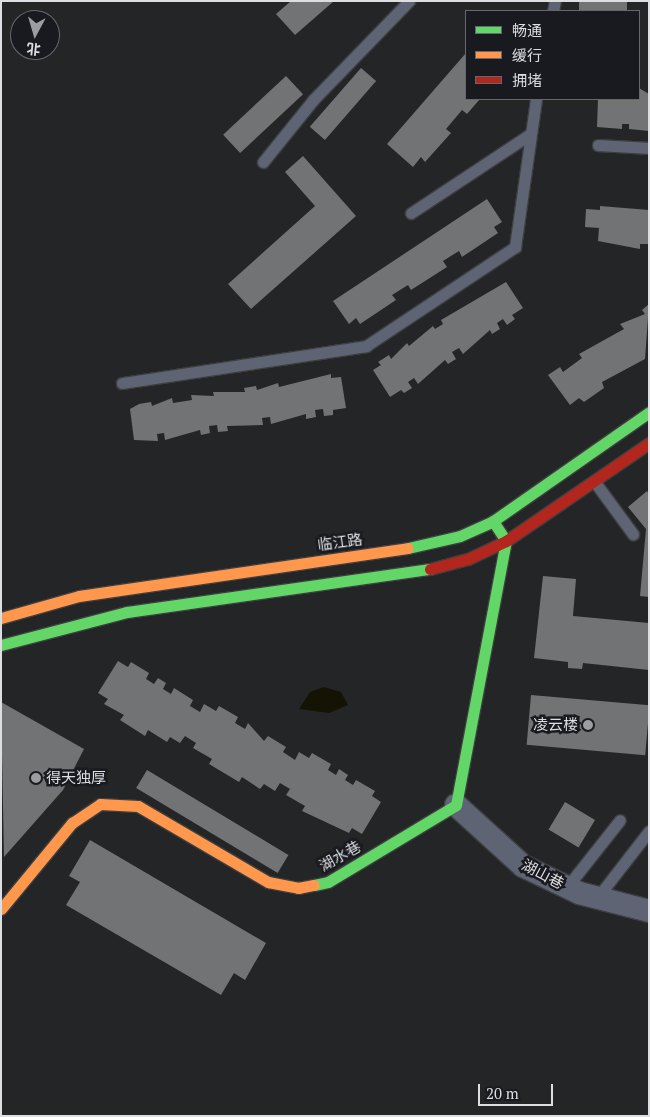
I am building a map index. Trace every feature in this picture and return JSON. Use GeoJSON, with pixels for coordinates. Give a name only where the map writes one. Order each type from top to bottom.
{"type":"FeatureCollection","features":[{"type":"Feature","properties":{"kind":"main road","name":"临江路"},"geometry":{"type":"LineString","coordinates":[[1,618],[123,588],[425,546],[493,521],[649,412]]}},
{"type":"Feature","properties":{"kind":"main road"},"geometry":{"type":"LineString","coordinates":[[1,645],[127,612],[428,570],[468,559],[506,541],[649,443]]}},
{"type":"Feature","properties":{"kind":"main road"},"geometry":{"type":"LineString","coordinates":[[456,805],[506,541],[493,521]]}},
{"type":"Feature","properties":{"kind":"main road","name":"湖水巷"},"geometry":{"type":"LineString","coordinates":[[1,909],[72,823],[100,804],[138,806],[268,882],[298,888],[328,882],[456,805]]}},
{"type":"Feature","properties":{"kind":"street","name":"湖山巷"},"geometry":{"type":"LineString","coordinates":[[456,805],[523,866],[566,887],[597,898],[649,911]]}},
{"type":"Feature","properties":{"kind":"lane"},"geometry":{"type":"LineString","coordinates":[[264,162],[312,100],[409,1]]}},
{"type":"Feature","properties":{"kind":"lane"},"geometry":{"type":"LineString","coordinates":[[122,383],[366,346],[515,247],[529,135],[536,100]]}},
{"type":"Feature","properties":{"kind":"lane"},"geometry":{"type":"LineString","coordinates":[[411,213],[529,135]]}},
{"type":"Feature","properties":{"kind":"lane"},"geometry":{"type":"LineString","coordinates":[[598,144],[649,148]]}},
{"type":"Feature","properties":{"kind":"lane"},"geometry":{"type":"LineString","coordinates":[[594,481],[633,534]]}},
{"type":"Feature","properties":{"kind":"lane"},"geometry":{"type":"LineString","coordinates":[[566,887],[620,820]]}},
{"type":"Feature","properties":{"kind":"lane"},"geometry":{"type":"LineString","coordinates":[[597,898],[649,831]]}},
{"type":"Feature","properties":{"kind":"shaded area"},"geometry":{"type":"Polygon","coordinates":[[[324,687],[341,692],[348,705],[329,713],[299,709],[310,692],[324,687]]]}},
{"type":"Feature","properties":{"kind":"building"},"geometry":{"type":"Polygon","coordinates":[[[291,1],[334,1],[295,35],[276,14],[291,1]]]}},
{"type":"Feature","properties":{"kind":"building"},"geometry":{"type":"Polygon","coordinates":[[[579,1],[627,1],[627,10],[579,10],[579,1]]]}},
{"type":"Feature","properties":{"kind":"building"},"geometry":{"type":"Polygon","coordinates":[[[465,54],[465,100],[479,100],[467,114],[462,110],[446,129],[451,133],[425,162],[421,157],[413,167],[387,144],[465,54]]]}},
{"type":"Feature","properties":{"kind":"building"},"geometry":{"type":"Polygon","coordinates":[[[361,68],[376,81],[325,140],[310,127],[361,68]]]}},
{"type":"Feature","properties":{"kind":"building"},"geometry":{"type":"Polygon","coordinates":[[[286,76],[303,94],[240,153],[223,135],[286,76]]]}},
{"type":"Feature","properties":{"kind":"building"},"geometry":{"type":"Polygon","coordinates":[[[640,89],[649,94],[649,131],[629,129],[629,124],[622,124],[622,129],[597,127],[598,100],[640,100],[640,89]]]}},
{"type":"Feature","properties":{"kind":"building"},"geometry":{"type":"Polygon","coordinates":[[[303,156],[356,216],[251,309],[228,284],[315,206],[285,172],[303,156]]]}},
{"type":"Feature","properties":{"kind":"building"},"geometry":{"type":"Polygon","coordinates":[[[487,199],[502,222],[494,227],[498,233],[462,257],[459,251],[443,261],[447,267],[411,290],[408,285],[392,295],[396,300],[360,324],[356,318],[349,324],[333,301],[487,199]]]}},
{"type":"Feature","properties":{"kind":"building"},"geometry":{"type":"Polygon","coordinates":[[[600,206],[649,210],[649,244],[640,244],[640,249],[598,241],[599,228],[585,227],[586,209],[600,210],[600,206]]]}},
{"type":"Feature","properties":{"kind":"building"},"geometry":{"type":"Polygon","coordinates":[[[506,282],[523,308],[512,315],[515,319],[507,325],[503,319],[497,323],[500,329],[492,334],[490,330],[463,354],[459,348],[452,352],[456,359],[448,364],[445,360],[418,384],[414,378],[408,382],[412,388],[404,393],[401,390],[390,397],[373,370],[381,365],[378,362],[389,355],[391,359],[407,343],[409,346],[433,326],[435,329],[443,324],[441,320],[506,282]]]}},
{"type":"Feature","properties":{"kind":"building"},"geometry":{"type":"Polygon","coordinates":[[[649,304],[645,359],[602,382],[604,388],[584,402],[579,398],[570,405],[548,375],[560,367],[563,372],[582,358],[579,354],[624,329],[620,324],[645,314],[642,310],[649,304]]]}},
{"type":"Feature","properties":{"kind":"building"},"geometry":{"type":"Polygon","coordinates":[[[331,374],[331,378],[341,377],[346,408],[333,410],[333,415],[324,416],[323,409],[315,410],[316,417],[306,419],[306,414],[271,424],[270,417],[262,418],[263,425],[227,426],[228,431],[218,432],[217,425],[209,426],[210,433],[201,435],[200,430],[165,440],[164,433],[157,434],[158,441],[134,440],[130,409],[139,404],[151,402],[152,406],[172,398],[173,403],[192,400],[191,395],[214,396],[213,392],[245,392],[244,388],[256,386],[257,390],[278,383],[279,387],[331,374]]]}},
{"type":"Feature","properties":{"kind":"building"},"geometry":{"type":"Polygon","coordinates":[[[647,491],[649,494],[649,597],[640,596],[646,529],[628,507],[647,491]]]}},
{"type":"Feature","properties":{"kind":"building"},"geometry":{"type":"Polygon","coordinates":[[[543,576],[576,579],[573,616],[649,623],[649,670],[583,663],[582,669],[568,668],[568,662],[534,658],[543,576]]]}},
{"type":"Feature","properties":{"kind":"building"},"geometry":{"type":"Polygon","coordinates":[[[118,661],[128,667],[131,662],[149,673],[146,679],[154,684],[158,678],[166,683],[163,689],[171,694],[174,688],[193,700],[190,706],[200,712],[204,704],[216,711],[219,706],[238,717],[235,723],[245,729],[248,723],[264,741],[268,736],[286,747],[283,752],[295,760],[299,752],[309,758],[312,753],[331,764],[328,770],[336,775],[339,769],[348,775],[345,780],[353,785],[356,780],[375,791],[372,796],[381,802],[362,834],[352,828],[349,833],[302,811],[305,806],[286,795],[290,789],[280,783],[275,791],[264,784],[260,789],[242,777],[239,782],[209,764],[212,759],[193,748],[196,743],[185,736],[180,743],[170,737],[167,742],[148,730],[145,736],[120,720],[124,715],[104,704],[108,699],[98,693],[118,661]]]}},
{"type":"Feature","properties":{"kind":"building","name":"凌云楼"},"geometry":{"type":"Polygon","coordinates":[[[531,695],[649,705],[645,755],[527,745],[531,695]]]}},
{"type":"Feature","properties":{"kind":"building","name":"得天独厚"},"geometry":{"type":"Polygon","coordinates":[[[1,702],[84,749],[63,790],[4,857],[1,702]]]}},
{"type":"Feature","properties":{"kind":"building"},"geometry":{"type":"Polygon","coordinates":[[[147,770],[288,855],[278,873],[136,788],[147,770]]]}},
{"type":"Feature","properties":{"kind":"building"},"geometry":{"type":"Polygon","coordinates":[[[565,802],[595,820],[579,847],[549,829],[565,802]]]}},
{"type":"Feature","properties":{"kind":"building"},"geometry":{"type":"Polygon","coordinates":[[[90,840],[266,943],[245,980],[234,973],[221,995],[66,905],[80,882],[69,876],[90,840]]]}},
{"type":"Feature","properties":{"kind":"traffic: fast"},"geometry":{"type":"LineString","coordinates":[[408,548],[460,536],[493,521],[649,412]]}},
{"type":"Feature","properties":{"kind":"traffic: fast"},"geometry":{"type":"LineString","coordinates":[[314,885],[328,882],[456,805],[506,541],[493,521]]}},
{"type":"Feature","properties":{"kind":"traffic: fast"},"geometry":{"type":"LineString","coordinates":[[1,645],[127,612],[430,569]]}},
{"type":"Feature","properties":{"kind":"traffic: slow"},"geometry":{"type":"LineString","coordinates":[[1,618],[79,596],[408,548]]}},
{"type":"Feature","properties":{"kind":"traffic: slow"},"geometry":{"type":"LineString","coordinates":[[1,909],[72,823],[100,804],[138,806],[268,882],[298,888],[314,885]]}},
{"type":"Feature","properties":{"kind":"traffic: jam"},"geometry":{"type":"LineString","coordinates":[[430,569],[468,559],[506,541],[649,443]]}},
{"type":"Feature","properties":{"kind":"place","name":"凌云楼"},"geometry":{"type":"Point","coordinates":[588,725]}},
{"type":"Feature","properties":{"kind":"place","name":"得天独厚"},"geometry":{"type":"Point","coordinates":[36,778]}}]}
